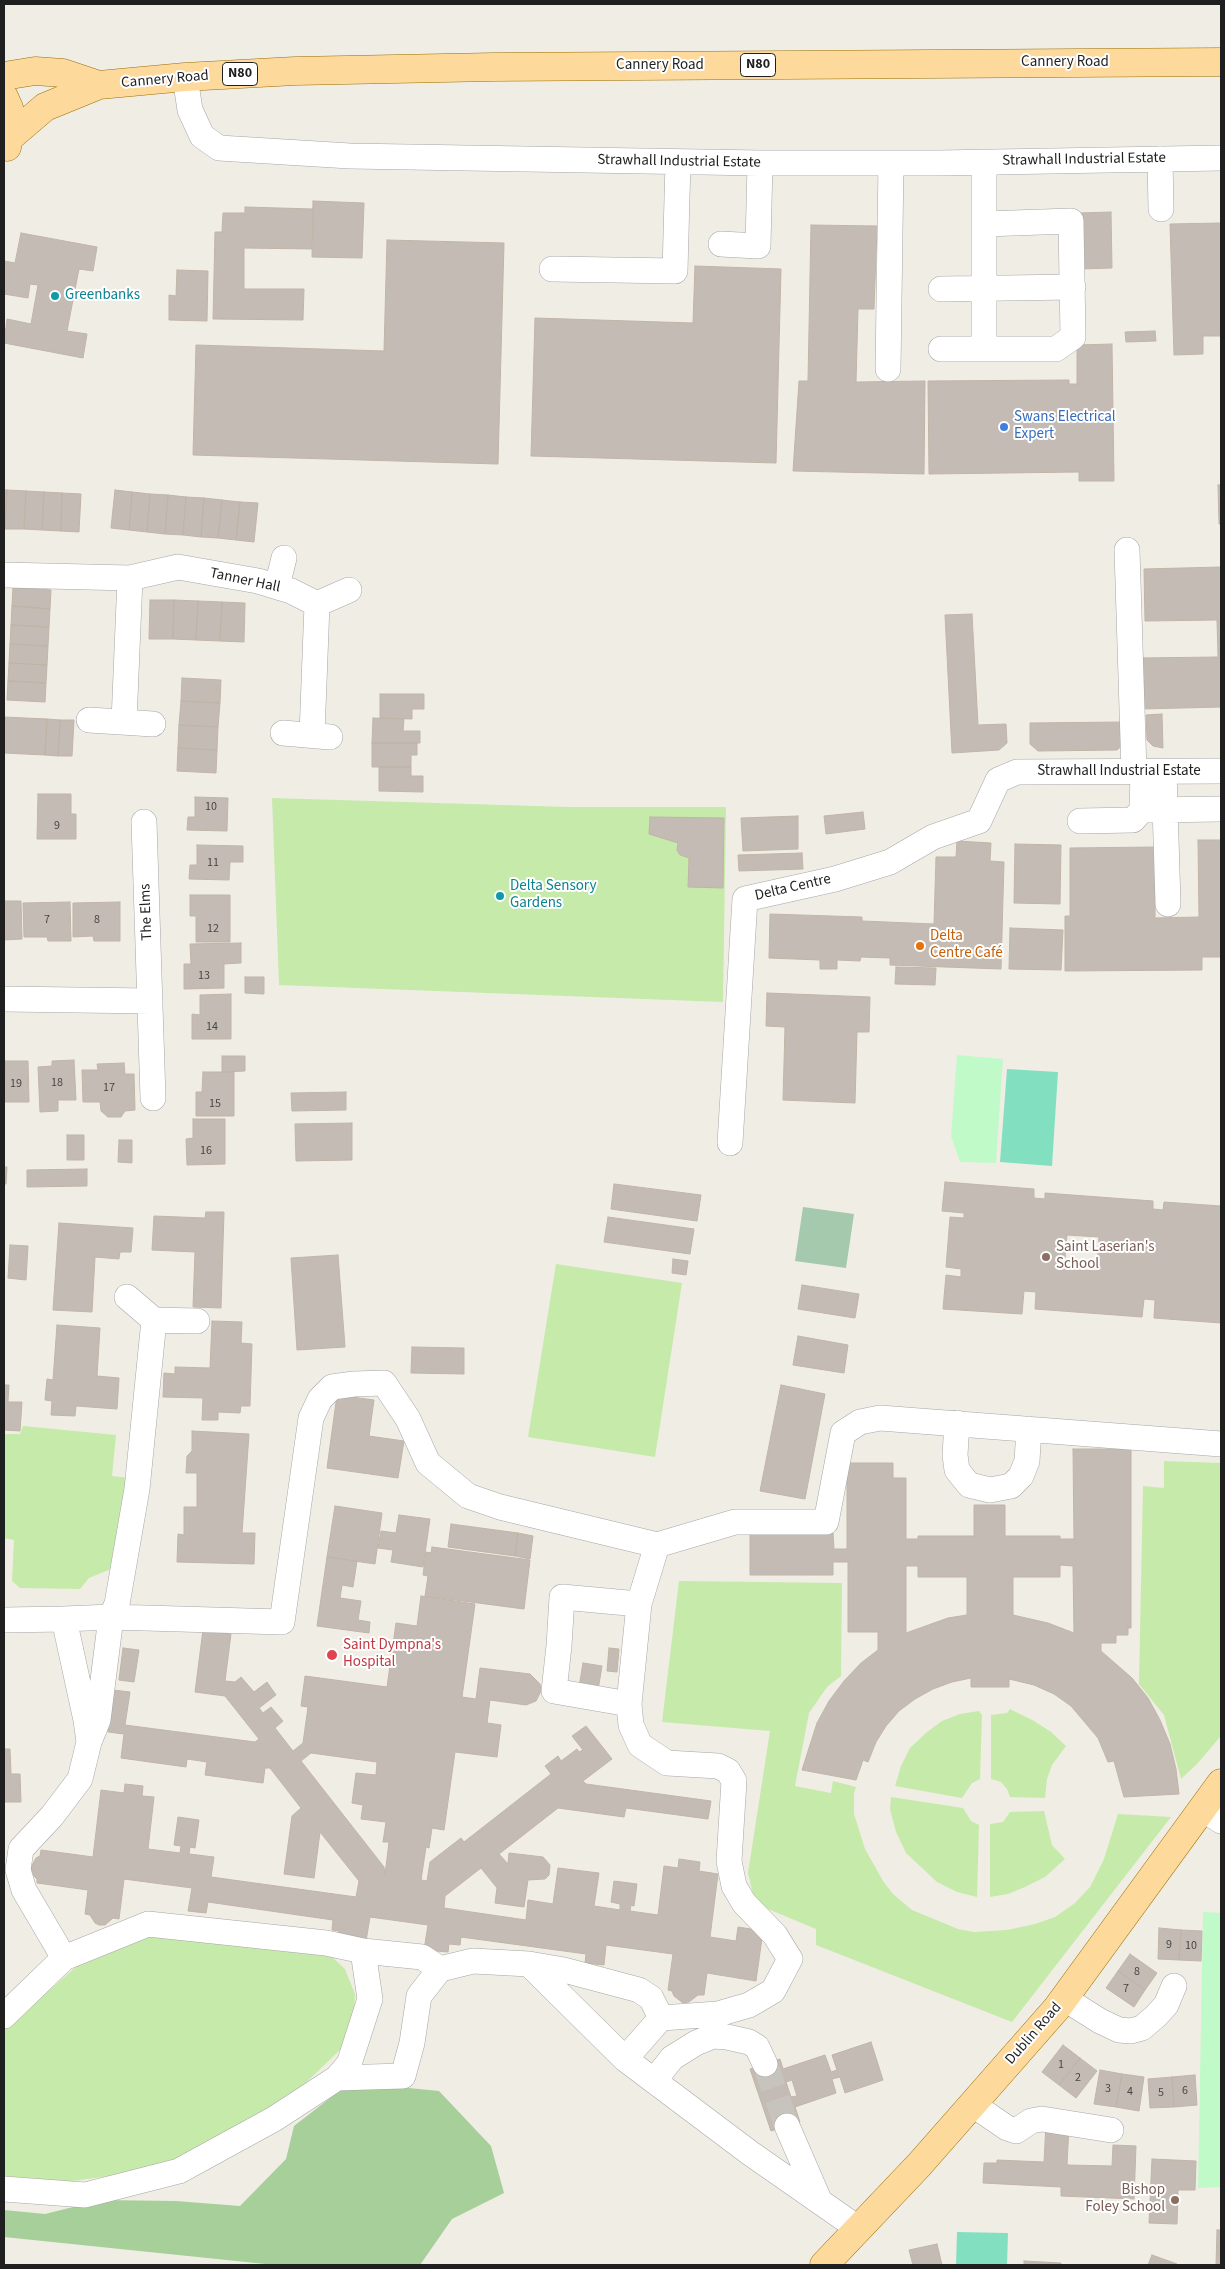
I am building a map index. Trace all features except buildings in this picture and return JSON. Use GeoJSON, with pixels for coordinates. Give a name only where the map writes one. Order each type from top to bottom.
{"type":"FeatureCollection","features":[{"type":"Feature","properties":{"kind":"main road","name":"Cannery Road"},"geometry":{"type":"LineString","coordinates":[[7,145],[46,107],[99,85],[185,77],[295,71],[493,67],[1221,62]]}},
{"type":"Feature","properties":{"kind":"main road","name":"Cannery Road"},"geometry":{"type":"LineString","coordinates":[[4,76],[35,71],[63,73],[99,85]]}},
{"type":"Feature","properties":{"kind":"main road","name":"N80"},"geometry":{"type":"LineString","coordinates":[[4,97],[9,108],[12,126],[7,145]]}},
{"type":"Feature","properties":{"kind":"main road","name":"Dublin Road"},"geometry":{"type":"LineString","coordinates":[[824,2265],[919,2165],[1065,1998],[1212,1815],[1221,1783]]}},
{"type":"Feature","properties":{"kind":"street","name":"Strawhall Industrial Estate"},"geometry":{"type":"LineString","coordinates":[[185,77],[190,110],[202,136],[219,148],[350,156],[760,163],[1221,158]]}},
{"type":"Feature","properties":{"kind":"street"},"geometry":{"type":"LineString","coordinates":[[1160,159],[1161,210]]}},
{"type":"Feature","properties":{"kind":"street"},"geometry":{"type":"LineString","coordinates":[[552,269],[675,271],[678,162]]}},
{"type":"Feature","properties":{"kind":"street"},"geometry":{"type":"LineString","coordinates":[[984,162],[984,349]]}},
{"type":"Feature","properties":{"kind":"street"},"geometry":{"type":"LineString","coordinates":[[721,244],[758,246],[760,163]]}},
{"type":"Feature","properties":{"kind":"street"},"geometry":{"type":"LineString","coordinates":[[888,369],[891,163]]}},
{"type":"Feature","properties":{"kind":"street"},"geometry":{"type":"LineString","coordinates":[[940,350],[1056,349],[1073,336],[1071,221],[984,224]]}},
{"type":"Feature","properties":{"kind":"street"},"geometry":{"type":"LineString","coordinates":[[941,289],[1073,287]]}},
{"type":"Feature","properties":{"kind":"street"},"geometry":{"type":"LineString","coordinates":[[1127,550],[1147,772],[1168,904]]}},
{"type":"Feature","properties":{"kind":"street"},"geometry":{"type":"LineString","coordinates":[[277,586],[284,558]]}},
{"type":"Feature","properties":{"kind":"street","name":"Tanner Hall"},"geometry":{"type":"LineString","coordinates":[[4,574],[130,578],[178,567],[277,586],[317,604]]}},
{"type":"Feature","properties":{"kind":"street"},"geometry":{"type":"LineString","coordinates":[[124,722],[130,578]]}},
{"type":"Feature","properties":{"kind":"street"},"geometry":{"type":"LineString","coordinates":[[283,733],[321,736],[317,604],[349,590]]}},
{"type":"Feature","properties":{"kind":"street"},"geometry":{"type":"LineString","coordinates":[[89,720],[154,724]]}},
{"type":"Feature","properties":{"kind":"street","name":"Strawhall Industrial Estate"},"geometry":{"type":"LineString","coordinates":[[1017,772],[1221,772]]}},
{"type":"Feature","properties":{"kind":"street","name":"Delta Centre"},"geometry":{"type":"LineString","coordinates":[[730,1144],[744,899],[835,879],[890,862],[933,837],[979,821],[998,780],[1017,772]]}},
{"type":"Feature","properties":{"kind":"street"},"geometry":{"type":"LineString","coordinates":[[1080,822],[1133,820],[1154,810],[1221,809]]}},
{"type":"Feature","properties":{"kind":"street","name":"The Elms"},"geometry":{"type":"LineString","coordinates":[[144,822],[153,1098]]}},
{"type":"Feature","properties":{"kind":"street"},"geometry":{"type":"LineString","coordinates":[[4,999],[150,1001]]}},
{"type":"Feature","properties":{"kind":"street"},"geometry":{"type":"LineString","coordinates":[[127,1297],[154,1320],[197,1321]]}},
{"type":"Feature","properties":{"kind":"street"},"geometry":{"type":"LineString","coordinates":[[64,1958],[24,1890],[18,1870],[21,1849],[52,1816],[80,1779],[89,1742],[98,1720],[111,1617],[117,1604],[137,1489],[154,1320]]}},
{"type":"Feature","properties":{"kind":"street"},"geometry":{"type":"LineString","coordinates":[[4,1620],[111,1617],[282,1622],[311,1418],[320,1399],[332,1387],[384,1383],[408,1419],[428,1463],[468,1496],[500,1507],[657,1545],[735,1522],[826,1522],[843,1433],[860,1422],[880,1418],[1221,1444]]}},
{"type":"Feature","properties":{"kind":"street"},"geometry":{"type":"LineString","coordinates":[[957,1423],[955,1455],[957,1470],[969,1485],[990,1490],[1010,1486],[1020,1476],[1027,1461],[1029,1429]]}},
{"type":"Feature","properties":{"kind":"street"},"geometry":{"type":"LineString","coordinates":[[625,2059],[661,2018],[718,2014],[749,2005],[773,1991],[790,1959],[775,1935],[744,1903],[734,1886],[729,1861],[734,1781],[728,1771],[718,1766],[666,1763],[640,1744],[631,1725],[629,1704],[638,1604],[657,1545]]}},
{"type":"Feature","properties":{"kind":"street"},"geometry":{"type":"LineString","coordinates":[[629,1704],[554,1691],[562,1597],[638,1604]]}},
{"type":"Feature","properties":{"kind":"street"},"geometry":{"type":"LineString","coordinates":[[64,1619],[89,1742]]}},
{"type":"Feature","properties":{"kind":"street"},"geometry":{"type":"LineString","coordinates":[[4,2016],[64,1958],[148,1924],[326,1943],[364,1951],[422,1957],[440,1969]]}},
{"type":"Feature","properties":{"kind":"street"},"geometry":{"type":"LineString","coordinates":[[4,2189],[85,2195],[179,2171],[274,2119],[337,2078],[349,2064],[370,1999],[364,1951]]}},
{"type":"Feature","properties":{"kind":"street"},"geometry":{"type":"LineString","coordinates":[[337,2078],[403,2076],[412,2043],[419,1996],[440,1969],[473,1961],[529,1964],[564,1970],[639,1990],[652,1998],[661,2018]]}},
{"type":"Feature","properties":{"kind":"street"},"geometry":{"type":"LineString","coordinates":[[529,1964],[625,2059],[858,2229]]}},
{"type":"Feature","properties":{"kind":"street"},"geometry":{"type":"LineString","coordinates":[[1065,1998],[1100,2021],[1119,2030],[1131,2031],[1142,2028],[1156,2016],[1166,2005],[1174,1986]]}},
{"type":"Feature","properties":{"kind":"street"},"geometry":{"type":"LineString","coordinates":[[654,2081],[672,2058],[696,2043],[713,2036],[749,2042],[757,2047],[764,2064]]}},
{"type":"Feature","properties":{"kind":"street"},"geometry":{"type":"LineString","coordinates":[[972,2104],[1007,2128],[1016,2130],[1031,2121],[1042,2119],[1111,2130]]}},
{"type":"Feature","properties":{"kind":"street"},"geometry":{"type":"LineString","coordinates":[[787,2126],[820,2202]]}},
{"type":"Feature","properties":{"kind":"green space","name":"Delta Sensory Gardens"},"geometry":{"type":"Polygon","coordinates":[[[272,798],[569,807],[726,807],[723,1002],[279,985],[272,798]]]}},
{"type":"Feature","properties":{"kind":"green space"},"geometry":{"type":"Polygon","coordinates":[[[957,1055],[1003,1059],[996,1163],[960,1162],[951,1136],[957,1055]]]}},
{"type":"Feature","properties":{"kind":"green space"},"geometry":{"type":"Polygon","coordinates":[[[1007,1069],[1058,1072],[1052,1166],[1000,1162],[1007,1069]]]}},
{"type":"Feature","properties":{"kind":"green space"},"geometry":{"type":"Polygon","coordinates":[[[803,1207],[854,1214],[846,1268],[795,1261],[803,1207]]]}},
{"type":"Feature","properties":{"kind":"green space"},"geometry":{"type":"Polygon","coordinates":[[[556,1264],[682,1283],[655,1457],[528,1437],[556,1264]]]}},
{"type":"Feature","properties":{"kind":"green space"},"geometry":{"type":"Polygon","coordinates":[[[23,1426],[116,1435],[112,1476],[130,1478],[111,1569],[89,1578],[80,1589],[20,1588],[12,1581],[14,1540],[4,1538],[5,1434],[20,1434],[23,1426]]]}},
{"type":"Feature","properties":{"kind":"green space"},"geometry":{"type":"Polygon","coordinates":[[[1164,1461],[1221,1463],[1221,1736],[1181,1779],[1164,1715],[1139,1684],[1143,1486],[1164,1488],[1164,1461]]]}},
{"type":"Feature","properties":{"kind":"green space"},"geometry":{"type":"Polygon","coordinates":[[[679,1581],[842,1583],[841,1676],[827,1687],[809,1713],[795,1786],[831,1793],[833,1781],[856,1787],[854,1793],[854,1814],[865,1849],[883,1881],[893,1894],[912,1910],[958,1929],[974,1932],[1007,1930],[1035,1924],[1055,1917],[1075,1903],[1090,1887],[1104,1859],[1118,1814],[1171,1817],[1012,2022],[816,1945],[816,1929],[768,1909],[753,1894],[748,1873],[770,1731],[662,1722],[679,1581]]]}},
{"type":"Feature","properties":{"kind":"green space"},"geometry":{"type":"Polygon","coordinates":[[[1010,1709],[1051,1732],[1066,1746],[1052,1765],[1047,1779],[1045,1798],[1010,1797],[1007,1789],[1001,1782],[991,1779],[991,1715],[1007,1713],[1010,1709]]]}},
{"type":"Feature","properties":{"kind":"green space"},"geometry":{"type":"Polygon","coordinates":[[[979,1711],[982,1715],[980,1779],[972,1783],[962,1798],[895,1786],[901,1766],[910,1748],[927,1732],[942,1721],[960,1714],[979,1711]]]}},
{"type":"Feature","properties":{"kind":"green space"},"geometry":{"type":"Polygon","coordinates":[[[891,1797],[963,1808],[971,1821],[979,1825],[977,1897],[957,1892],[937,1882],[906,1853],[896,1832],[890,1809],[891,1797]]]}},
{"type":"Feature","properties":{"kind":"green space"},"geometry":{"type":"Polygon","coordinates":[[[1044,1811],[1052,1845],[1065,1859],[1045,1877],[1008,1894],[990,1897],[990,1824],[1003,1822],[1010,1812],[1044,1811]]]}},
{"type":"Feature","properties":{"kind":"green space"},"geometry":{"type":"Polygon","coordinates":[[[1203,1912],[1221,1913],[1221,2187],[1198,2188],[1203,1912]]]}},
{"type":"Feature","properties":{"kind":"green space"},"geometry":{"type":"Polygon","coordinates":[[[147,1935],[331,1956],[345,1969],[355,1994],[354,2018],[343,2047],[290,2098],[211,2144],[145,2171],[66,2182],[4,2176],[4,2030],[77,1966],[147,1935]]]}},
{"type":"Feature","properties":{"kind":"green space"},"geometry":{"type":"Polygon","coordinates":[[[388,2086],[439,2091],[491,2146],[504,2193],[452,2219],[420,2265],[275,2265],[4,2237],[4,2210],[45,2214],[101,2200],[176,2201],[240,2206],[286,2159],[294,2126],[343,2088],[388,2086]]]}},
{"type":"Feature","properties":{"kind":"green space"},"geometry":{"type":"Polygon","coordinates":[[[957,2232],[1008,2233],[1007,2265],[956,2265],[957,2232]]]}},
{"type":"Feature","properties":{"kind":"tunnel"},"geometry":{"type":"LineString","coordinates":[[765,2064],[787,2126]]}},
{"type":"Feature","properties":{"kind":"place","name":"Greenbanks"},"geometry":{"type":"Point","coordinates":[55,296]}},
{"type":"Feature","properties":{"kind":"place","name":"Swans Electrical Expert"},"geometry":{"type":"Point","coordinates":[1004,427]}},
{"type":"Feature","properties":{"kind":"place","name":"Delta Sensory Gardens"},"geometry":{"type":"Point","coordinates":[500,896]}},
{"type":"Feature","properties":{"kind":"place","name":"Delta Centre Café"},"geometry":{"type":"Point","coordinates":[920,946]}},
{"type":"Feature","properties":{"kind":"place","name":"Saint Laserian's School"},"geometry":{"type":"Point","coordinates":[1046,1257]}},
{"type":"Feature","properties":{"kind":"place","name":"Saint Dympna's Hospital"},"geometry":{"type":"Point","coordinates":[332,1655]}},
{"type":"Feature","properties":{"kind":"place","name":"Bishop Foley School"},"geometry":{"type":"Point","coordinates":[1175,2200]}}]}
